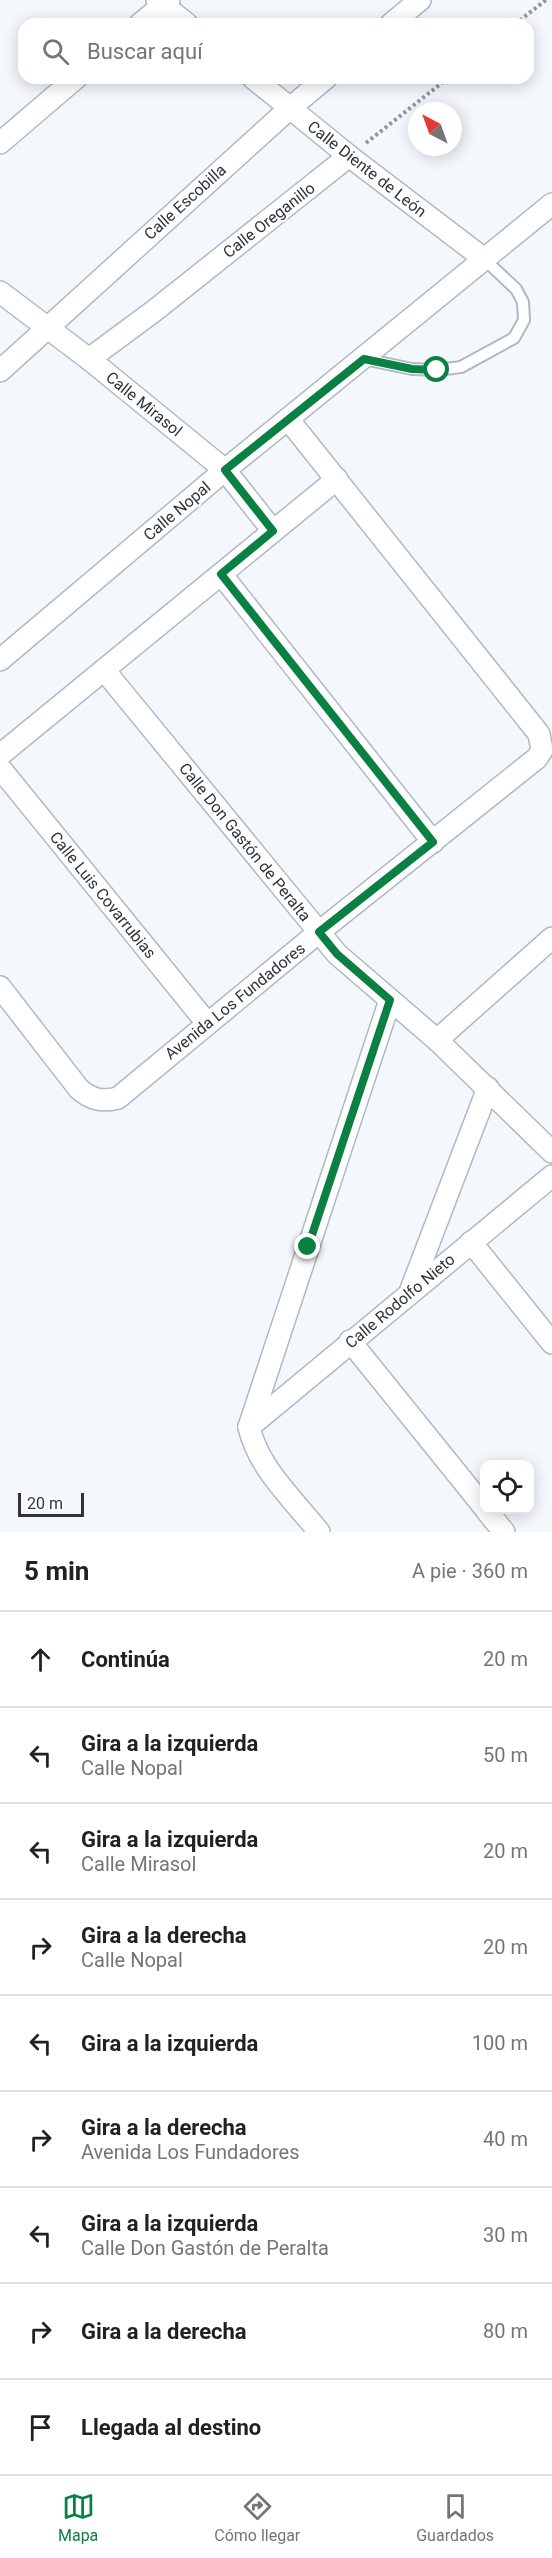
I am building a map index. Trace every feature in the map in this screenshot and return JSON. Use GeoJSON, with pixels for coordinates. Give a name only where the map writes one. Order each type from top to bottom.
{"type":"FeatureCollection","features":[{"type":"Feature","properties":{"kind":"street"},"geometry":{"type":"LineString","coordinates":[[398,18],[420,0]]}},
{"type":"Feature","properties":{"kind":"street"},"geometry":{"type":"LineString","coordinates":[[146,18],[163,2],[180,18]]}},
{"type":"Feature","properties":{"kind":"street"},"geometry":{"type":"LineString","coordinates":[[0,143],[69,84]]}},
{"type":"Feature","properties":{"kind":"street","name":"Calle Diente de León"},"geometry":{"type":"LineString","coordinates":[[260,84],[349,156],[483,258]]}},
{"type":"Feature","properties":{"kind":"street","name":"Calle Escobilla"},"geometry":{"type":"LineString","coordinates":[[46,327],[319,84]]}},
{"type":"Feature","properties":{"kind":"street","name":"Calle Oreganillo"},"geometry":{"type":"LineString","coordinates":[[88,359],[154,311],[349,156]]}},
{"type":"Feature","properties":{"kind":"street","name":"Calle Nopal"},"geometry":{"type":"LineString","coordinates":[[0,660],[225,470],[552,204]]}},
{"type":"Feature","properties":{"kind":"street","name":"Calle Mirasol"},"geometry":{"type":"LineString","coordinates":[[0,292],[88,359],[225,470],[273,531]]}},
{"type":"Feature","properties":{"kind":"street"},"geometry":{"type":"LineString","coordinates":[[0,371],[46,327]]}},
{"type":"Feature","properties":{"kind":"street"},"geometry":{"type":"LineString","coordinates":[[0,755],[337,478],[288,418]]}},
{"type":"Feature","properties":{"kind":"street","name":"Avenida Los Fundadores"},"geometry":{"type":"LineString","coordinates":[[0,987],[79,1089],[88,1097],[99,1100],[118,1098],[319,932],[537,758],[542,750],[539,734],[337,478]]}},
{"type":"Feature","properties":{"kind":"street"},"geometry":{"type":"LineString","coordinates":[[221,574],[433,842]]}},
{"type":"Feature","properties":{"kind":"street","name":"Calle Don Gastón de Peralta"},"geometry":{"type":"LineString","coordinates":[[104,670],[337,954],[548,1139]]}},
{"type":"Feature","properties":{"kind":"street","name":"Calle Luis Covarrubias"},"geometry":{"type":"LineString","coordinates":[[0,768],[207,1023]]}},
{"type":"Feature","properties":{"kind":"street"},"geometry":{"type":"LineString","coordinates":[[437,1040],[552,938]]}},
{"type":"Feature","properties":{"kind":"street"},"geometry":{"type":"LineString","coordinates":[[319,1532],[261,1461],[249,1427],[390,1000]]}},
{"type":"Feature","properties":{"kind":"street"},"geometry":{"type":"LineString","coordinates":[[410,1292],[488,1088]]}},
{"type":"Feature","properties":{"kind":"street","name":"Calle Rodolfo Nieto"},"geometry":{"type":"LineString","coordinates":[[249,1427],[552,1176]]}},
{"type":"Feature","properties":{"kind":"street"},"geometry":{"type":"LineString","coordinates":[[471,1242],[552,1343]]}},
{"type":"Feature","properties":{"kind":"street"},"geometry":{"type":"LineString","coordinates":[[351,1341],[480,1502]]}},
{"type":"Feature","properties":{"kind":"street"},"geometry":{"type":"LineString","coordinates":[[490,1514],[504,1532]]}},
{"type":"Feature","properties":{"kind":"lane"},"geometry":{"type":"LineString","coordinates":[[364,359],[412,369],[437,370],[461,367],[514,338],[524,320],[523,302],[516,289],[483,258]]}},
{"type":"Feature","properties":{"kind":"path"},"geometry":{"type":"LineString","coordinates":[[523,18],[546,0]]}},
{"type":"Feature","properties":{"kind":"path"},"geometry":{"type":"LineString","coordinates":[[349,156],[440,84]]}},
{"type":"Feature","properties":{"kind":"route"},"geometry":{"type":"LineString","coordinates":[[308,1247],[390,1000],[337,954],[319,932],[433,842],[221,574],[273,531],[225,470],[364,359],[412,369],[437,370]]}}]}
